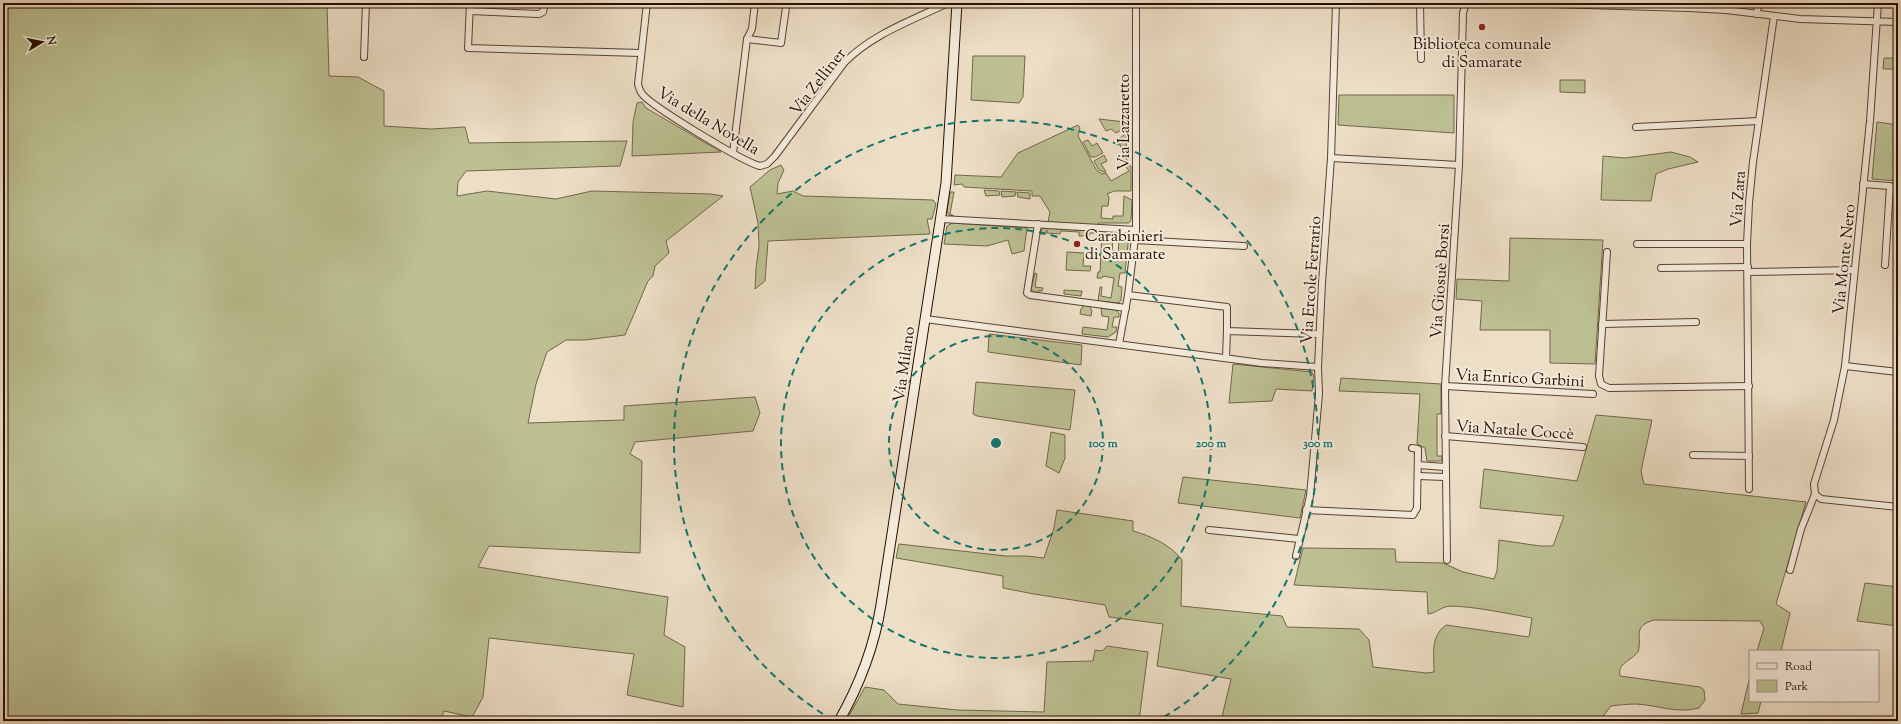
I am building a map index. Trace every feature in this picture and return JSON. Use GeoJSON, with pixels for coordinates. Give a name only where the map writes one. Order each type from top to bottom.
{"type":"FeatureCollection","features":[{"type":"Feature","properties":{"kind":"street"},"geometry":{"type":"LineString","coordinates":[[364,57],[366,3]]}},
{"type":"Feature","properties":{"kind":"street"},"geometry":{"type":"LineString","coordinates":[[470,3],[468,48],[642,53]]}},
{"type":"Feature","properties":{"kind":"street"},"geometry":{"type":"LineString","coordinates":[[470,11],[540,14],[543,12],[545,3]]}},
{"type":"Feature","properties":{"kind":"street","name":"Via della Novella"},"geometry":{"type":"LineString","coordinates":[[647,3],[638,84],[643,95],[661,109],[733,153],[760,166]]}},
{"type":"Feature","properties":{"kind":"street"},"geometry":{"type":"LineString","coordinates":[[733,153],[747,39],[752,29],[755,3]]}},
{"type":"Feature","properties":{"kind":"street","name":"Via Zelliner"},"geometry":{"type":"LineString","coordinates":[[760,166],[767,164],[775,156],[844,63],[854,52],[894,29],[948,3]]}},
{"type":"Feature","properties":{"kind":"street","name":"Via Milano"},"geometry":{"type":"LineString","coordinates":[[838,721],[865,668],[879,620],[941,219],[950,143],[957,3]]}},
{"type":"Feature","properties":{"kind":"street","name":"Via Lazzaretto"},"geometry":{"type":"LineString","coordinates":[[1119,344],[1128,295],[1136,230],[1136,3]]}},
{"type":"Feature","properties":{"kind":"street","name":"Via Ercole Ferrario"},"geometry":{"type":"LineString","coordinates":[[1296,556],[1310,496],[1319,394],[1319,334],[1332,158],[1336,3]]}},
{"type":"Feature","properties":{"kind":"street"},"geometry":{"type":"LineString","coordinates":[[1420,3],[1421,59]]}},
{"type":"Feature","properties":{"kind":"street","name":"Via Giosuè Borsi"},"geometry":{"type":"LineString","coordinates":[[1447,560],[1445,386],[1459,165],[1463,13],[1466,3]]}},
{"type":"Feature","properties":{"kind":"street"},"geometry":{"type":"LineString","coordinates":[[1515,3],[1689,5],[1816,20],[1898,22]]}},
{"type":"Feature","properties":{"kind":"street"},"geometry":{"type":"LineString","coordinates":[[1757,14],[1758,3]]}},
{"type":"Feature","properties":{"kind":"street","name":"Via Monte Nero"},"geometry":{"type":"LineString","coordinates":[[1790,570],[1801,529],[1815,494],[1814,484],[1834,420],[1845,366],[1878,21],[1878,3]]}},
{"type":"Feature","properties":{"kind":"street"},"geometry":{"type":"LineString","coordinates":[[747,39],[782,43],[786,7]]}},
{"type":"Feature","properties":{"kind":"street","name":"Via Zara"},"geometry":{"type":"LineString","coordinates":[[1749,489],[1747,244],[1749,203],[1774,16]]}},
{"type":"Feature","properties":{"kind":"street"},"geometry":{"type":"LineString","coordinates":[[1636,127],[1759,121]]}},
{"type":"Feature","properties":{"kind":"street"},"geometry":{"type":"LineString","coordinates":[[1332,158],[1459,165]]}},
{"type":"Feature","properties":{"kind":"street"},"geometry":{"type":"LineString","coordinates":[[1863,184],[1890,186],[1885,265]]}},
{"type":"Feature","properties":{"kind":"street"},"geometry":{"type":"LineString","coordinates":[[941,219],[1136,230]]}},
{"type":"Feature","properties":{"kind":"street"},"geometry":{"type":"LineString","coordinates":[[1038,224],[1027,293],[1034,296],[1126,308]]}},
{"type":"Feature","properties":{"kind":"street"},"geometry":{"type":"LineString","coordinates":[[1135,240],[1244,246]]}},
{"type":"Feature","properties":{"kind":"street"},"geometry":{"type":"LineString","coordinates":[[1637,244],[1747,244]]}},
{"type":"Feature","properties":{"kind":"street"},"geometry":{"type":"LineString","coordinates":[[1607,252],[1599,376],[1601,384],[1609,388],[1749,386]]}},
{"type":"Feature","properties":{"kind":"street"},"geometry":{"type":"LineString","coordinates":[[1662,268],[1854,270]]}},
{"type":"Feature","properties":{"kind":"street"},"geometry":{"type":"LineString","coordinates":[[1128,295],[1227,307],[1226,358]]}},
{"type":"Feature","properties":{"kind":"street"},"geometry":{"type":"LineString","coordinates":[[925,319],[1226,358],[1318,367]]}},
{"type":"Feature","properties":{"kind":"street"},"geometry":{"type":"LineString","coordinates":[[1602,324],[1696,322]]}},
{"type":"Feature","properties":{"kind":"street"},"geometry":{"type":"LineString","coordinates":[[1227,331],[1319,334]]}},
{"type":"Feature","properties":{"kind":"street"},"geometry":{"type":"LineString","coordinates":[[1845,366],[1898,372]]}},
{"type":"Feature","properties":{"kind":"street","name":"Via Enrico Garbini"},"geometry":{"type":"LineString","coordinates":[[1445,386],[1594,394]]}},
{"type":"Feature","properties":{"kind":"street","name":"Via Natale Coccè"},"geometry":{"type":"LineString","coordinates":[[1445,436],[1583,447]]}},
{"type":"Feature","properties":{"kind":"street"},"geometry":{"type":"LineString","coordinates":[[1306,510],[1413,515],[1417,508],[1418,449],[1412,448]]}},
{"type":"Feature","properties":{"kind":"street"},"geometry":{"type":"LineString","coordinates":[[1693,455],[1749,456]]}},
{"type":"Feature","properties":{"kind":"street"},"geometry":{"type":"LineString","coordinates":[[1418,465],[1445,467]]}},
{"type":"Feature","properties":{"kind":"street"},"geometry":{"type":"LineString","coordinates":[[1418,476],[1445,477]]}},
{"type":"Feature","properties":{"kind":"street"},"geometry":{"type":"LineString","coordinates":[[1815,494],[1821,499],[1898,507]]}},
{"type":"Feature","properties":{"kind":"street"},"geometry":{"type":"LineString","coordinates":[[1209,530],[1299,539]]}},
{"type":"Feature","properties":{"kind":"green space"},"geometry":{"type":"Polygon","coordinates":[[[3,3],[327,3],[329,76],[358,77],[384,91],[384,126],[431,129],[465,127],[469,143],[627,141],[620,166],[466,171],[458,182],[457,196],[487,191],[556,199],[592,191],[711,194],[723,196],[666,241],[669,253],[655,266],[653,276],[648,281],[625,335],[585,340],[566,340],[547,352],[536,384],[528,423],[624,420],[624,406],[755,397],[760,413],[753,431],[635,442],[630,454],[642,461],[640,553],[489,546],[478,567],[668,597],[664,635],[685,647],[683,707],[627,695],[634,654],[489,638],[483,697],[472,717],[444,711],[440,721],[3,721],[3,3]]]}},
{"type":"Feature","properties":{"kind":"green space"},"geometry":{"type":"Polygon","coordinates":[[[973,56],[1025,56],[1023,97],[1019,103],[971,100],[973,56]]]}},
{"type":"Feature","properties":{"kind":"green space"},"geometry":{"type":"Polygon","coordinates":[[[1884,58],[1894,58],[1894,69],[1883,69],[1884,58]]]}},
{"type":"Feature","properties":{"kind":"green space"},"geometry":{"type":"Polygon","coordinates":[[[1560,80],[1585,80],[1585,93],[1560,92],[1560,80]]]}},
{"type":"Feature","properties":{"kind":"green space"},"geometry":{"type":"Polygon","coordinates":[[[1339,95],[1454,95],[1454,133],[1338,125],[1339,95]]]}},
{"type":"Feature","properties":{"kind":"green space"},"geometry":{"type":"Polygon","coordinates":[[[642,102],[646,108],[721,152],[632,156],[633,122],[637,103],[642,102]]]}},
{"type":"Feature","properties":{"kind":"green space"},"geometry":{"type":"Polygon","coordinates":[[[1099,119],[1125,122],[1125,128],[1116,133],[1111,129],[1106,131],[1099,119]]]}},
{"type":"Feature","properties":{"kind":"green space"},"geometry":{"type":"Polygon","coordinates":[[[1877,122],[1898,125],[1898,181],[1872,179],[1877,122]]]}},
{"type":"Feature","properties":{"kind":"green space"},"geometry":{"type":"Polygon","coordinates":[[[1078,125],[1080,128],[1078,136],[1097,171],[1102,174],[1106,173],[1111,181],[1129,171],[1121,160],[1125,156],[1118,140],[1126,133],[1127,165],[1131,166],[1131,191],[1114,191],[1107,194],[1109,197],[1108,206],[1102,206],[1101,218],[1113,219],[1113,216],[1123,216],[1124,196],[1132,200],[1131,220],[1129,223],[1098,223],[1098,226],[1048,222],[1050,212],[1040,196],[1032,196],[1032,191],[964,187],[962,184],[954,185],[955,175],[1001,177],[1018,153],[1078,125]]]}},
{"type":"Feature","properties":{"kind":"green space"},"geometry":{"type":"Polygon","coordinates":[[[1088,140],[1092,146],[1097,143],[1103,153],[1095,157],[1091,157],[1083,142],[1088,140]]]}},
{"type":"Feature","properties":{"kind":"green space"},"geometry":{"type":"Polygon","coordinates":[[[1671,152],[1690,157],[1698,162],[1668,169],[1656,174],[1651,201],[1601,200],[1603,156],[1625,158],[1671,152]]]}},
{"type":"Feature","properties":{"kind":"green space"},"geometry":{"type":"Polygon","coordinates":[[[1104,155],[1107,161],[1101,164],[1106,172],[1099,170],[1094,161],[1104,155]]]}},
{"type":"Feature","properties":{"kind":"green space"},"geometry":{"type":"Polygon","coordinates":[[[781,165],[784,170],[778,183],[777,194],[793,191],[803,196],[933,200],[936,204],[932,219],[927,219],[930,234],[768,241],[765,281],[755,289],[759,246],[758,223],[750,187],[770,170],[781,165]]]}},
{"type":"Feature","properties":{"kind":"green space"},"geometry":{"type":"Polygon","coordinates":[[[984,190],[999,191],[1000,195],[986,196],[984,190]]]}},
{"type":"Feature","properties":{"kind":"green space"},"geometry":{"type":"Polygon","coordinates":[[[1001,191],[1016,192],[1015,196],[1002,197],[1001,191]]]}},
{"type":"Feature","properties":{"kind":"green space"},"geometry":{"type":"Polygon","coordinates":[[[950,192],[954,192],[950,214],[954,216],[949,215],[947,211],[950,192]]]}},
{"type":"Feature","properties":{"kind":"green space"},"geometry":{"type":"Polygon","coordinates":[[[1017,192],[1030,193],[1030,199],[1018,197],[1017,192]]]}},
{"type":"Feature","properties":{"kind":"green space"},"geometry":{"type":"Polygon","coordinates":[[[952,223],[1027,228],[1024,251],[1012,254],[1008,240],[987,246],[944,244],[947,226],[952,223]]]}},
{"type":"Feature","properties":{"kind":"green space"},"geometry":{"type":"Polygon","coordinates":[[[1043,228],[1095,231],[1095,233],[1090,233],[1089,236],[1079,236],[1079,232],[1061,231],[1060,234],[1047,233],[1047,230],[1045,234],[1039,234],[1043,228]]]}},
{"type":"Feature","properties":{"kind":"green space"},"geometry":{"type":"Polygon","coordinates":[[[1102,232],[1128,233],[1125,273],[1120,273],[1118,286],[1122,287],[1121,300],[1119,303],[1098,301],[1100,287],[1102,287],[1101,296],[1111,298],[1114,278],[1103,276],[1102,278],[1097,278],[1098,272],[1100,272],[1102,232]],[[1113,234],[1112,258],[1118,259],[1119,235],[1113,234]]]}},
{"type":"Feature","properties":{"kind":"green space"},"geometry":{"type":"Polygon","coordinates":[[[1510,238],[1603,240],[1595,364],[1550,363],[1550,330],[1480,330],[1482,301],[1456,299],[1457,279],[1509,281],[1510,238]]]}},
{"type":"Feature","properties":{"kind":"green space"},"geometry":{"type":"Polygon","coordinates":[[[1067,252],[1084,253],[1083,266],[1091,266],[1090,271],[1066,270],[1067,252]]]}},
{"type":"Feature","properties":{"kind":"green space"},"geometry":{"type":"Polygon","coordinates":[[[1035,273],[1037,274],[1035,287],[1043,288],[1042,291],[1038,291],[1037,293],[1031,290],[1035,273]]]}},
{"type":"Feature","properties":{"kind":"green space"},"geometry":{"type":"Polygon","coordinates":[[[1064,290],[1082,291],[1081,296],[1064,294],[1064,290]]]}},
{"type":"Feature","properties":{"kind":"green space"},"geometry":{"type":"Polygon","coordinates":[[[1082,305],[1091,306],[1091,316],[1080,314],[1083,307],[1082,305]]]}},
{"type":"Feature","properties":{"kind":"green space"},"geometry":{"type":"Polygon","coordinates":[[[1101,308],[1116,310],[1119,313],[1119,317],[1114,317],[1112,327],[1117,327],[1116,332],[1108,337],[1082,334],[1083,327],[1107,330],[1109,317],[1102,316],[1101,308]]]}},
{"type":"Feature","properties":{"kind":"green space"},"geometry":{"type":"Polygon","coordinates":[[[989,334],[1082,345],[1081,365],[988,352],[989,334]]]}},
{"type":"Feature","properties":{"kind":"green space"},"geometry":{"type":"Polygon","coordinates":[[[1233,364],[1312,372],[1314,377],[1312,391],[1276,389],[1272,401],[1229,403],[1233,364]]]}},
{"type":"Feature","properties":{"kind":"green space"},"geometry":{"type":"Polygon","coordinates":[[[1341,378],[1441,384],[1441,414],[1437,414],[1437,456],[1442,456],[1442,461],[1427,461],[1425,448],[1417,444],[1420,394],[1339,391],[1341,378]]]}},
{"type":"Feature","properties":{"kind":"green space"},"geometry":{"type":"Polygon","coordinates":[[[976,382],[1075,390],[1070,430],[977,416],[973,414],[976,382]]]}},
{"type":"Feature","properties":{"kind":"green space"},"geometry":{"type":"Polygon","coordinates":[[[1596,415],[1652,420],[1641,471],[1644,484],[1806,502],[1776,604],[1790,613],[1781,650],[1757,650],[1764,628],[1760,621],[1654,620],[1642,626],[1640,629],[1638,652],[1625,662],[1621,668],[1620,676],[1700,687],[1704,690],[1705,700],[1699,708],[1691,710],[1675,710],[1636,704],[1611,706],[1604,715],[1608,721],[1221,721],[1231,679],[1157,666],[1163,624],[1109,617],[1105,605],[1003,588],[1003,576],[896,558],[899,544],[1006,556],[1044,558],[1054,528],[1057,510],[1133,521],[1133,531],[1160,542],[1172,550],[1182,560],[1181,606],[1282,616],[1287,627],[1359,629],[1369,640],[1373,667],[1426,673],[1434,672],[1435,640],[1437,635],[1446,625],[1529,637],[1532,618],[1487,610],[1452,606],[1445,607],[1428,614],[1427,592],[1294,585],[1303,548],[1395,549],[1396,562],[1443,563],[1463,572],[1494,579],[1497,571],[1499,540],[1540,546],[1553,546],[1564,516],[1480,508],[1484,469],[1577,481],[1596,415]]]}},
{"type":"Feature","properties":{"kind":"green space"},"geometry":{"type":"Polygon","coordinates":[[[1051,432],[1065,435],[1065,458],[1059,473],[1046,466],[1051,432]]]}},
{"type":"Feature","properties":{"kind":"green space"},"geometry":{"type":"Polygon","coordinates":[[[1183,477],[1306,490],[1300,518],[1178,503],[1183,477]]]}},
{"type":"Feature","properties":{"kind":"green space"},"geometry":{"type":"Polygon","coordinates":[[[1865,583],[1898,587],[1898,626],[1857,621],[1865,583]]]}},
{"type":"Feature","properties":{"kind":"green space"},"geometry":{"type":"Polygon","coordinates":[[[1107,646],[1148,652],[1139,721],[846,721],[865,687],[884,690],[898,704],[957,710],[1044,712],[1047,662],[1093,661],[1095,650],[1102,651],[1107,646]]]}},
{"type":"Feature","properties":{"kind":"green space"},"geometry":{"type":"Polygon","coordinates":[[[1749,680],[1749,702],[1761,702],[1758,713],[1741,714],[1749,680]]]}},
{"type":"Feature","properties":{"kind":"place","name":"Biblioteca comunale di Samarate"},"geometry":{"type":"Point","coordinates":[1482,27]}},
{"type":"Feature","properties":{"kind":"place","name":"Carabinieri di Samarate"},"geometry":{"type":"Point","coordinates":[1077,244]}}]}
